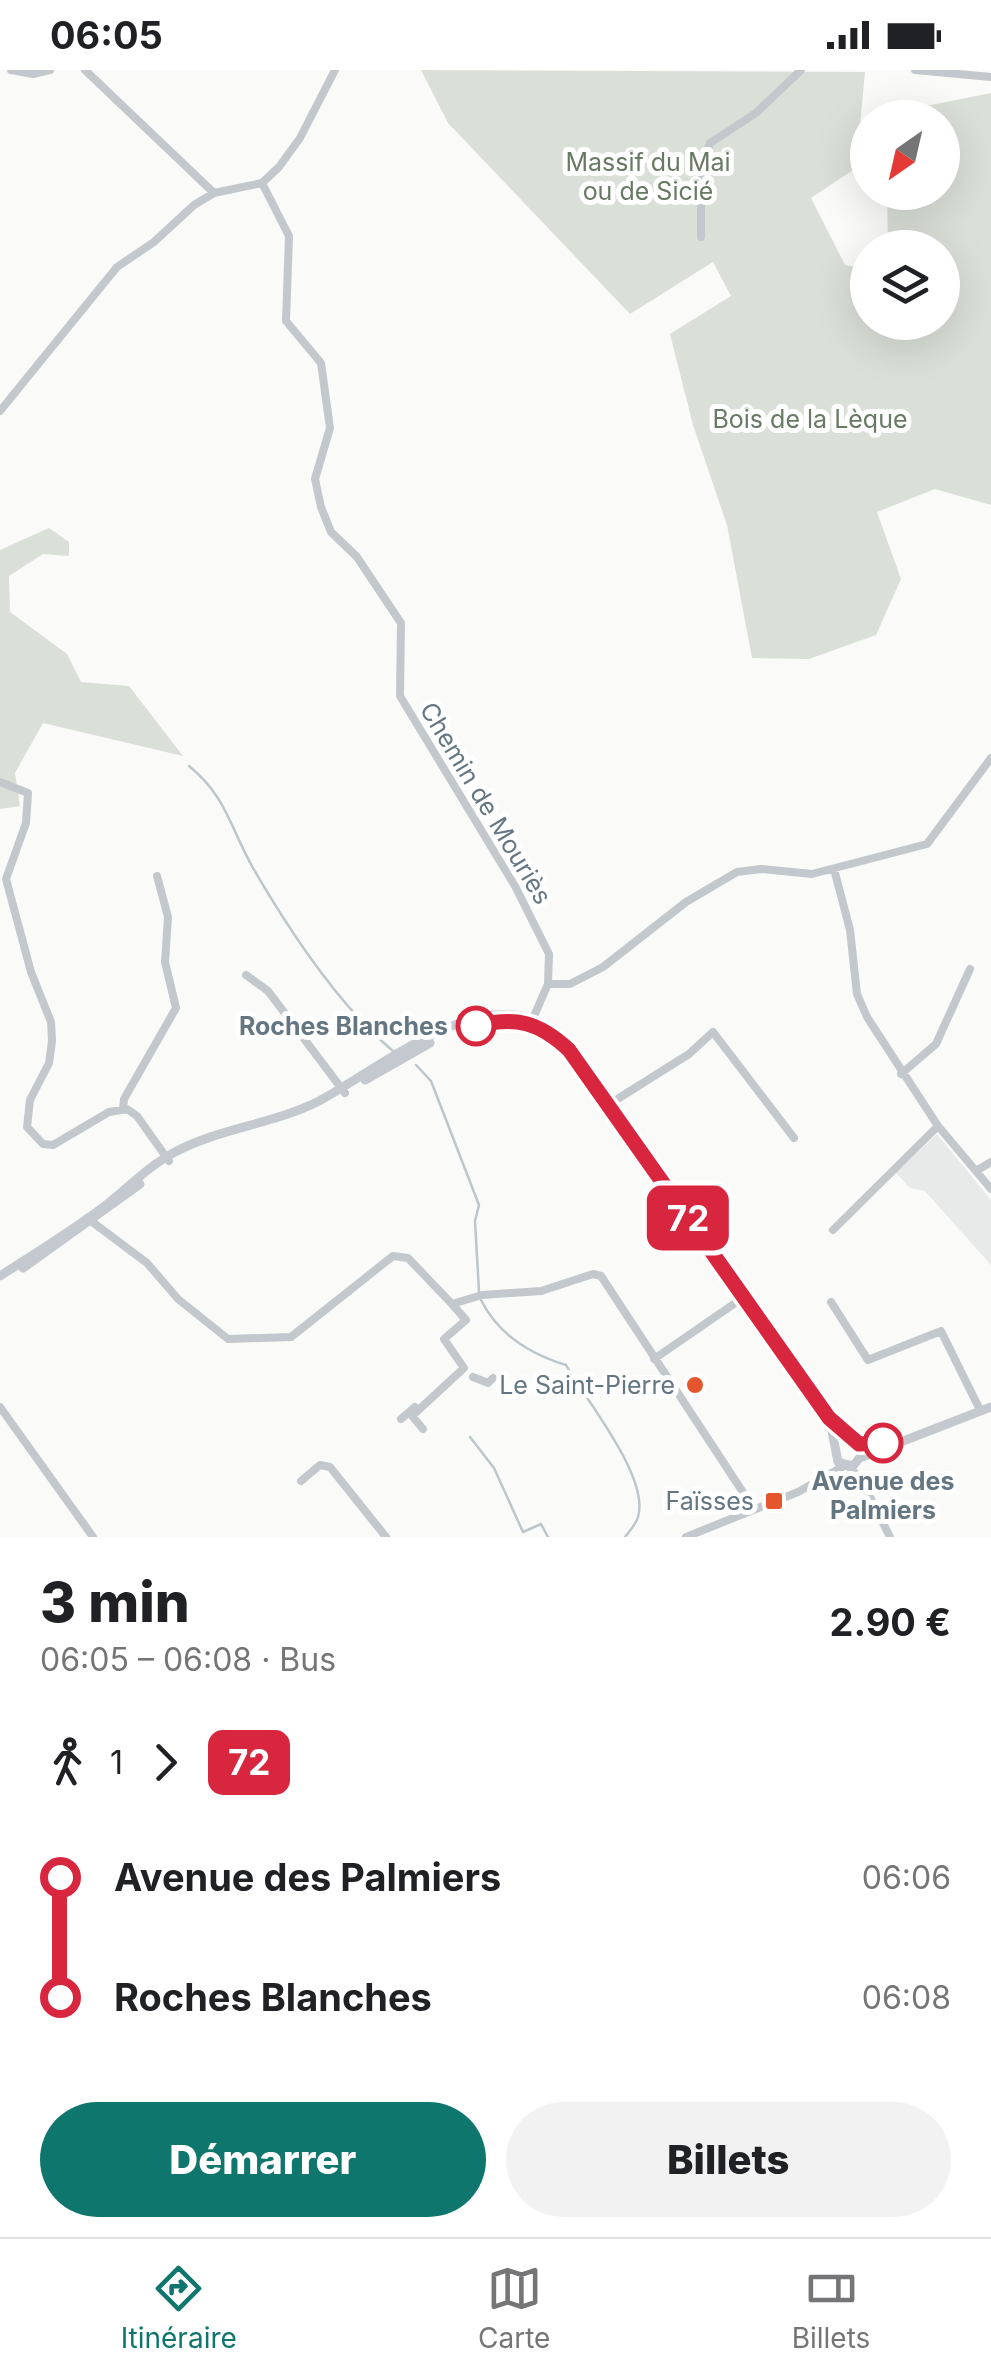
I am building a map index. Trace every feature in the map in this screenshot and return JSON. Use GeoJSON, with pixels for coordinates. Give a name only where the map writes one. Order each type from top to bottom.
{"type":"FeatureCollection","features":[{"type":"Feature","properties":{"kind":"main road"},"geometry":{"type":"LineString","coordinates":[[0,1279],[89,1221],[168,1159],[308,1112],[406,1048],[443,1031],[501,1014],[532,1020],[551,1029],[569,1050],[829,1418],[854,1441],[854,1463]]}},
{"type":"Feature","properties":{"kind":"main road"},"geometry":{"type":"LineString","coordinates":[[854,1463],[986,1408]]}},
{"type":"Feature","properties":{"kind":"main road"},"geometry":{"type":"LineString","coordinates":[[829,1418],[835,1451],[854,1463]]}},
{"type":"Feature","properties":{"kind":"main road"},"geometry":{"type":"LineString","coordinates":[[835,1451],[854,1441],[898,1442]]}},
{"type":"Feature","properties":{"kind":"street"},"geometry":{"type":"LineString","coordinates":[[11,70],[33,74],[50,70]]}},
{"type":"Feature","properties":{"kind":"street"},"geometry":{"type":"LineString","coordinates":[[85,70],[214,193]]}},
{"type":"Feature","properties":{"kind":"street"},"geometry":{"type":"LineString","coordinates":[[0,411],[118,267],[214,193],[262,184],[300,138],[335,70]]}},
{"type":"Feature","properties":{"kind":"street"},"geometry":{"type":"LineString","coordinates":[[701,237],[701,167],[710,143],[756,113],[801,70]]}},
{"type":"Feature","properties":{"kind":"street"},"geometry":{"type":"LineString","coordinates":[[915,70],[991,77]]}},
{"type":"Feature","properties":{"kind":"street","name":"Chemin de Mouriès"},"geometry":{"type":"LineString","coordinates":[[262,184],[289,236],[286,321],[321,363],[330,428],[315,479],[321,507],[331,532],[357,557],[402,623],[400,696],[541,935],[549,954],[548,984]]}},
{"type":"Feature","properties":{"kind":"street"},"geometry":{"type":"LineString","coordinates":[[532,1020],[548,984],[570,984],[603,967],[686,902],[737,872],[761,868],[800,875],[927,844],[991,758]]}},
{"type":"Feature","properties":{"kind":"street"},"geometry":{"type":"LineString","coordinates":[[0,782],[28,793],[26,823],[6,879],[52,1032],[49,1063],[30,1100],[27,1128],[43,1144],[54,1145],[109,1112],[123,1109],[137,1116],[168,1159]]}},
{"type":"Feature","properties":{"kind":"street"},"geometry":{"type":"LineString","coordinates":[[834,868],[850,930],[857,994],[879,1041],[938,1126],[988,1185]]}},
{"type":"Feature","properties":{"kind":"street"},"geometry":{"type":"LineString","coordinates":[[123,1109],[124,1099],[176,1008],[166,962],[168,917],[157,876]]}},
{"type":"Feature","properties":{"kind":"street"},"geometry":{"type":"LineString","coordinates":[[901,1074],[936,1044],[970,969]]}},
{"type":"Feature","properties":{"kind":"street"},"geometry":{"type":"LineString","coordinates":[[246,974],[268,991],[343,1090]]}},
{"type":"Feature","properties":{"kind":"street"},"geometry":{"type":"LineString","coordinates":[[608,1105],[689,1054],[713,1032],[794,1138]]}},
{"type":"Feature","properties":{"kind":"street"},"geometry":{"type":"LineString","coordinates":[[833,1230],[938,1126]]}},
{"type":"Feature","properties":{"kind":"street"},"geometry":{"type":"LineString","coordinates":[[976,1171],[991,1165]]}},
{"type":"Feature","properties":{"kind":"street"},"geometry":{"type":"LineString","coordinates":[[988,1185],[991,1165]]}},
{"type":"Feature","properties":{"kind":"street"},"geometry":{"type":"LineString","coordinates":[[89,1221],[147,1263],[178,1299],[228,1340],[291,1337],[393,1256],[408,1258],[466,1320],[444,1338],[464,1368],[488,1383],[494,1378]]}},
{"type":"Feature","properties":{"kind":"street"},"geometry":{"type":"LineString","coordinates":[[452,1304],[482,1295],[542,1291],[593,1274],[600,1276],[754,1510]]}},
{"type":"Feature","properties":{"kind":"street"},"geometry":{"type":"LineString","coordinates":[[654,1359],[744,1296]]}},
{"type":"Feature","properties":{"kind":"street"},"geometry":{"type":"LineString","coordinates":[[831,1302],[868,1360],[941,1331],[986,1408]]}},
{"type":"Feature","properties":{"kind":"street"},"geometry":{"type":"LineString","coordinates":[[423,1429],[412,1416],[464,1368]]}},
{"type":"Feature","properties":{"kind":"street"},"geometry":{"type":"LineString","coordinates":[[401,1420],[432,1392],[438,1392]]}},
{"type":"Feature","properties":{"kind":"street"},"geometry":{"type":"LineString","coordinates":[[0,1407],[93,1537]]}},
{"type":"Feature","properties":{"kind":"street"},"geometry":{"type":"LineString","coordinates":[[824,1476],[835,1451]]}},
{"type":"Feature","properties":{"kind":"street"},"geometry":{"type":"LineString","coordinates":[[686,1537],[703,1534],[854,1463],[890,1537]]}},
{"type":"Feature","properties":{"kind":"street"},"geometry":{"type":"LineString","coordinates":[[301,1481],[320,1465],[330,1466],[386,1537]]}},
{"type":"Feature","properties":{"kind":"shaded area"},"geometry":{"type":"Polygon","coordinates":[[[937,1134],[991,1200],[991,1265],[925,1191],[910,1188],[896,1173],[937,1134]]]}},
{"type":"Feature","properties":{"kind":"green space","name":"Bois de la Lèque"},"geometry":{"type":"Polygon","coordinates":[[[421,70],[865,72],[862,100],[850,100],[850,172],[811,198],[845,265],[850,266],[850,340],[960,340],[960,230],[888,230],[887,210],[960,210],[960,100],[956,100],[991,93],[991,505],[935,489],[877,512],[901,579],[876,635],[809,659],[752,658],[727,525],[693,425],[670,334],[731,296],[713,262],[630,314],[448,123],[421,70]]]}},
{"type":"Feature","properties":{"kind":"green space"},"geometry":{"type":"Polygon","coordinates":[[[49,528],[69,542],[69,556],[43,554],[9,576],[10,612],[67,654],[81,682],[129,686],[183,756],[43,723],[15,773],[20,806],[0,809],[0,550],[49,528]]]}},
{"type":"Feature","properties":{"kind":"waterway"},"geometry":{"type":"LineString","coordinates":[[189,766],[219,801],[253,868],[316,966],[353,1012],[393,1051]]}},
{"type":"Feature","properties":{"kind":"waterway"},"geometry":{"type":"LineString","coordinates":[[416,1065],[431,1081],[479,1205],[475,1221],[479,1292]]}},
{"type":"Feature","properties":{"kind":"waterway"},"geometry":{"type":"LineString","coordinates":[[481,1300],[496,1323],[516,1341],[566,1365],[614,1439],[626,1460],[639,1500],[637,1520],[625,1537]]}},
{"type":"Feature","properties":{"kind":"waterway"},"geometry":{"type":"LineString","coordinates":[[470,1437],[494,1468],[523,1532],[541,1524],[548,1537]]}},
{"type":"Feature","properties":{"kind":"bus line","name":"72"},"geometry":{"type":"LineString","coordinates":[[476,1026],[524,1020],[550,1033],[569,1050],[829,1418],[844,1436],[859,1444],[883,1443]]}},
{"type":"Feature","properties":{"kind":"place","name":"Roches Blanches"},"geometry":{"type":"Point","coordinates":[476,1026]}},
{"type":"Feature","properties":{"kind":"place","name":"Le Saint-Pierre"},"geometry":{"type":"Point","coordinates":[695,1385]}},
{"type":"Feature","properties":{"kind":"place","name":"Avenue des Palmiers"},"geometry":{"type":"Point","coordinates":[883,1443]}},
{"type":"Feature","properties":{"kind":"place","name":"Faïsses"},"geometry":{"type":"Point","coordinates":[774,1501]}},
{"type":"Feature","properties":{"kind":"park label","name":"Massif du Mai ou de Sicié"},"geometry":{"type":"Point","coordinates":[648,176]}}]}
